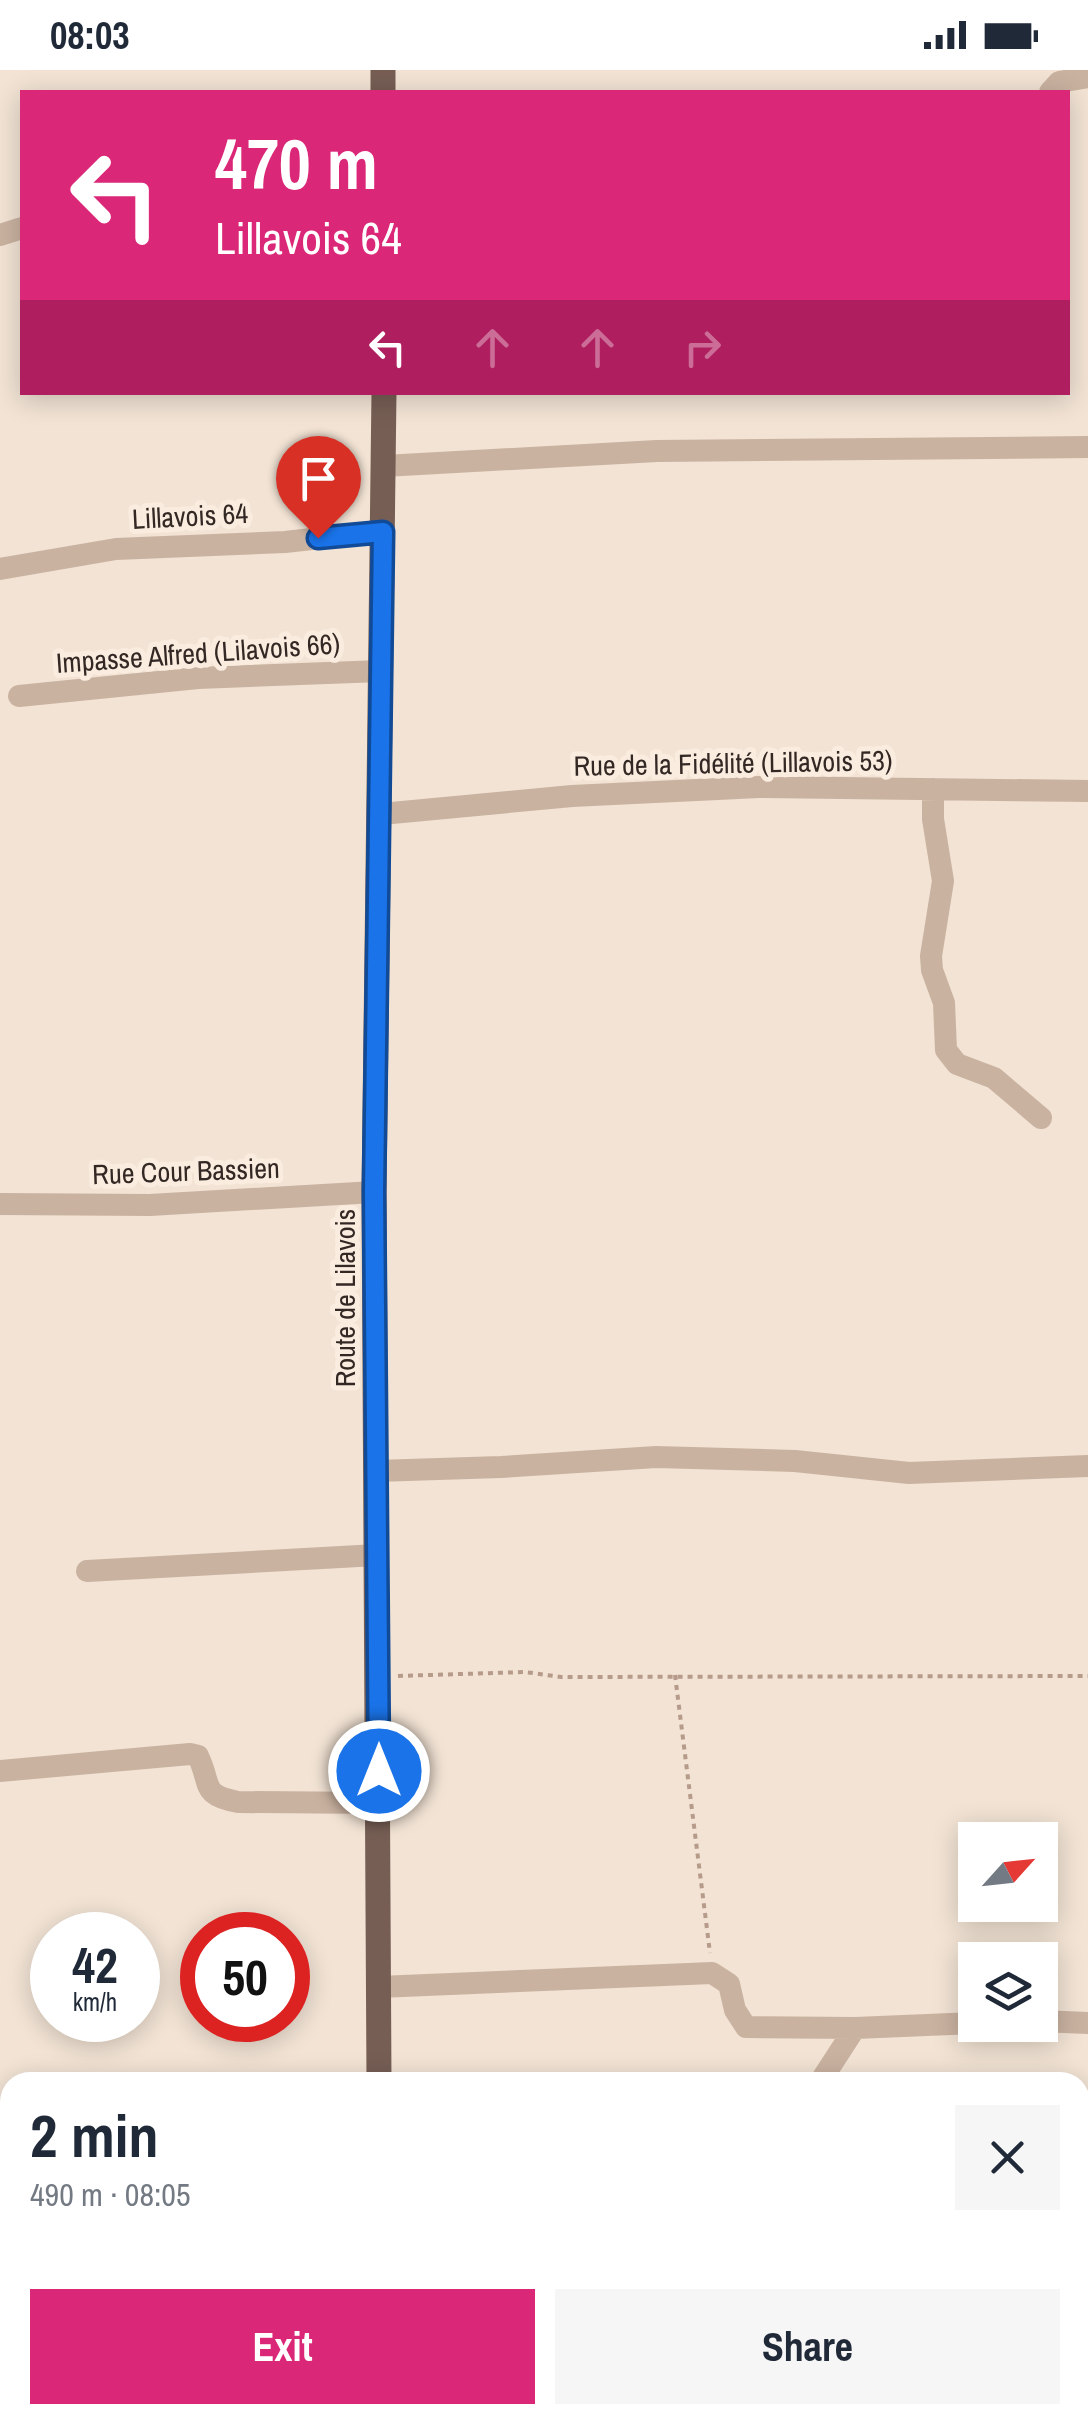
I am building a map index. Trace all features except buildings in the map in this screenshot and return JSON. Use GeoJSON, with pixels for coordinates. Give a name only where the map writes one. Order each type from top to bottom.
{"type":"FeatureCollection","features":[{"type":"Feature","properties":{"kind":"main road","name":"Route de Lilavois"},"geometry":{"type":"LineString","coordinates":[[379,2072],[374,1192],[384,395]]}},
{"type":"Feature","properties":{"kind":"street"},"geometry":{"type":"LineString","coordinates":[[1052,90],[1059,82],[1088,77]]}},
{"type":"Feature","properties":{"kind":"street"},"geometry":{"type":"LineString","coordinates":[[384,466],[657,451],[1088,447]]}},
{"type":"Feature","properties":{"kind":"street","name":"Lillavois 64"},"geometry":{"type":"LineString","coordinates":[[0,569],[116,549],[285,542],[383,532]]}},
{"type":"Feature","properties":{"kind":"street","name":"Impasse Alfred (Lilavois 66)"},"geometry":{"type":"LineString","coordinates":[[19,696],[198,678],[381,671]]}},
{"type":"Feature","properties":{"kind":"street","name":"Rue de la Fidélité (Lillavois 53)"},"geometry":{"type":"LineString","coordinates":[[381,814],[572,796],[740,788],[1088,791]]}},
{"type":"Feature","properties":{"kind":"street"},"geometry":{"type":"LineString","coordinates":[[933,789],[933,818],[943,881],[930,956],[944,1004],[946,1050],[957,1064],[994,1078],[1041,1118]]}},
{"type":"Feature","properties":{"kind":"street","name":"Rue Cour Bassien"},"geometry":{"type":"LineString","coordinates":[[0,1204],[150,1205],[374,1192]]}},
{"type":"Feature","properties":{"kind":"street"},"geometry":{"type":"LineString","coordinates":[[376,1471],[501,1468],[656,1457],[795,1460],[909,1473],[1088,1466]]}},
{"type":"Feature","properties":{"kind":"street"},"geometry":{"type":"LineString","coordinates":[[87,1572],[377,1555]]}},
{"type":"Feature","properties":{"kind":"street"},"geometry":{"type":"LineString","coordinates":[[0,1771],[190,1754],[198,1756],[208,1788],[221,1799],[379,1803]]}},
{"type":"Feature","properties":{"kind":"street"},"geometry":{"type":"LineString","coordinates":[[379,1987],[712,1973],[729,1984],[735,2010],[746,2027],[958,2024]]}},
{"type":"Feature","properties":{"kind":"street"},"geometry":{"type":"LineString","coordinates":[[1058,2022],[1088,2023]]}},
{"type":"Feature","properties":{"kind":"street"},"geometry":{"type":"LineString","coordinates":[[826,2072],[855,2028]]}},
{"type":"Feature","properties":{"kind":"path"},"geometry":{"type":"LineString","coordinates":[[378,1676],[525,1672],[561,1677],[1088,1676]]}},
{"type":"Feature","properties":{"kind":"path"},"geometry":{"type":"LineString","coordinates":[[676,1675],[712,1973]]}},
{"type":"Feature","properties":{"kind":"route"},"geometry":{"type":"LineString","coordinates":[[318,538],[383,532],[374,1192],[379,1771]]}}]}
